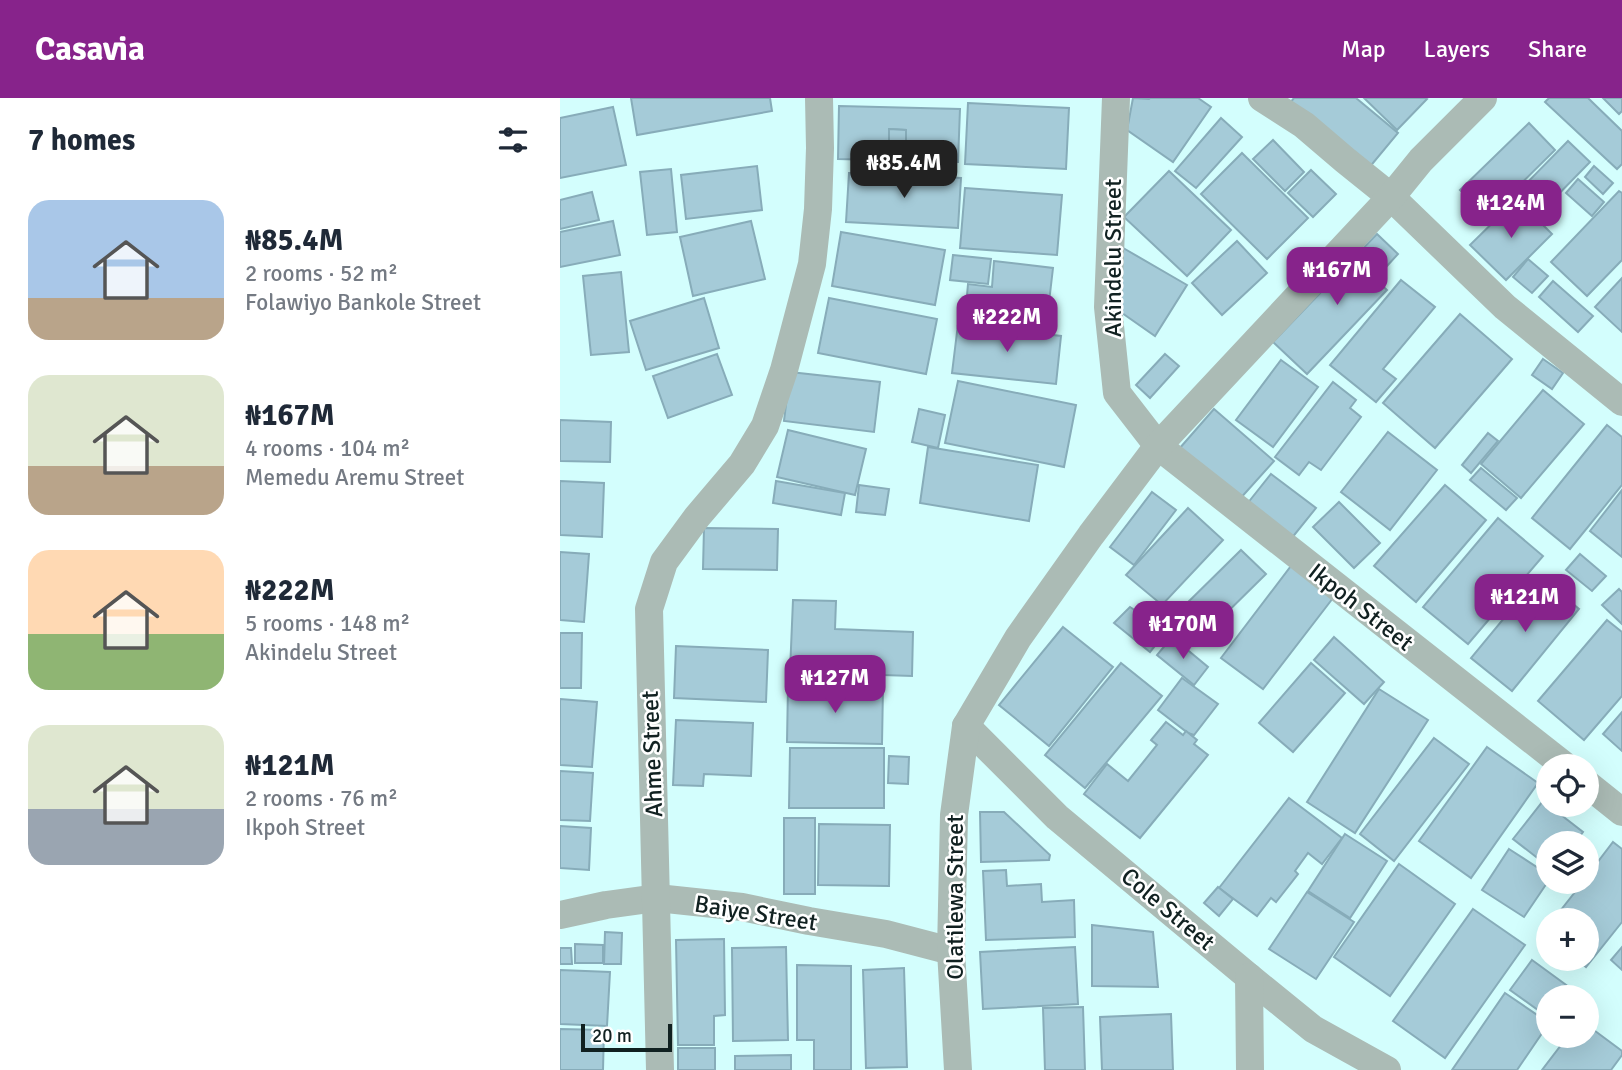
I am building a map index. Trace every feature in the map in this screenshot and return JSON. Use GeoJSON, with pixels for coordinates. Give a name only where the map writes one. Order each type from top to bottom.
{"type":"FeatureCollection","features":[{"type":"Feature","properties":{"kind":"street","name":"Ahme Street"},"geometry":{"type":"LineString","coordinates":[[660,1070],[649,609],[664,562],[697,517],[742,464],[765,426],[785,370],[812,264],[818,209],[819,98]]}},
{"type":"Feature","properties":{"kind":"street","name":"Akindelu Street"},"geometry":{"type":"LineString","coordinates":[[1116,98],[1108,307],[1117,393],[1158,446]]}},
{"type":"Feature","properties":{"kind":"street"},"geometry":{"type":"LineString","coordinates":[[1262,98],[1304,125],[1391,197],[1505,307],[1622,402]]}},
{"type":"Feature","properties":{"kind":"street"},"geometry":{"type":"LineString","coordinates":[[966,726],[1018,638],[1158,446],[1391,197],[1421,160],[1483,98]]}},
{"type":"Feature","properties":{"kind":"street","name":"Ikpoh Street"},"geometry":{"type":"LineString","coordinates":[[1158,446],[1550,754]]}},
{"type":"Feature","properties":{"kind":"street","name":"Olatilewa Street"},"geometry":{"type":"LineString","coordinates":[[958,1070],[951,951],[954,815],[966,726]]}},
{"type":"Feature","properties":{"kind":"street","name":"Cole Street"},"geometry":{"type":"LineString","coordinates":[[966,726],[1057,817],[1249,977],[1313,1028],[1387,1070]]}},
{"type":"Feature","properties":{"kind":"street"},"geometry":{"type":"LineString","coordinates":[[1599,794],[1622,812]]}},
{"type":"Feature","properties":{"kind":"street","name":"Baiye Street"},"geometry":{"type":"LineString","coordinates":[[560,915],[657,898],[742,907],[886,934],[951,951]]}},
{"type":"Feature","properties":{"kind":"street"},"geometry":{"type":"LineString","coordinates":[[1249,977],[1250,1070]]}},
{"type":"Feature","properties":{"kind":"building"},"geometry":{"type":"Polygon","coordinates":[[[631,98],[770,98],[772,111],[637,135],[631,98]]]}},
{"type":"Feature","properties":{"kind":"building"},"geometry":{"type":"Polygon","coordinates":[[[1133,98],[1198,98],[1211,107],[1173,162],[1127,130],[1133,98]]]}},
{"type":"Feature","properties":{"kind":"building"},"geometry":{"type":"Polygon","coordinates":[[[1294,98],[1356,98],[1398,133],[1368,169],[1289,104],[1294,98]]]}},
{"type":"Feature","properties":{"kind":"building"},"geometry":{"type":"Polygon","coordinates":[[[1364,98],[1425,98],[1427,99],[1397,130],[1364,98]]]}},
{"type":"Feature","properties":{"kind":"building"},"geometry":{"type":"Polygon","coordinates":[[[1549,98],[1588,98],[1622,131],[1622,164],[1617,169],[1545,102],[1549,98]]]}},
{"type":"Feature","properties":{"kind":"building"},"geometry":{"type":"Polygon","coordinates":[[[1603,98],[1622,98],[1622,111],[1619,114],[1603,98]]]}},
{"type":"Feature","properties":{"kind":"building"},"geometry":{"type":"Polygon","coordinates":[[[968,103],[1069,108],[1066,169],[965,164],[968,103]]]}},
{"type":"Feature","properties":{"kind":"building"},"geometry":{"type":"Polygon","coordinates":[[[839,106],[960,109],[958,162],[838,159],[839,106]],[[889,129],[889,150],[906,150],[906,130],[889,129]]]}},
{"type":"Feature","properties":{"kind":"building"},"geometry":{"type":"Polygon","coordinates":[[[613,107],[626,165],[560,178],[560,118],[613,107]]]}},
{"type":"Feature","properties":{"kind":"building"},"geometry":{"type":"Polygon","coordinates":[[[1221,118],[1242,137],[1196,188],[1175,171],[1221,118]]]}},
{"type":"Feature","properties":{"kind":"building"},"geometry":{"type":"Polygon","coordinates":[[[1529,123],[1555,150],[1487,217],[1460,190],[1529,123]]]}},
{"type":"Feature","properties":{"kind":"building"},"geometry":{"type":"Polygon","coordinates":[[[889,129],[906,130],[906,150],[889,150],[889,129]]]}},
{"type":"Feature","properties":{"kind":"building"},"geometry":{"type":"Polygon","coordinates":[[[1273,140],[1304,172],[1285,191],[1253,159],[1273,140]]]}},
{"type":"Feature","properties":{"kind":"building"},"geometry":{"type":"Polygon","coordinates":[[[1568,141],[1590,162],[1539,214],[1517,193],[1568,141]]]}},
{"type":"Feature","properties":{"kind":"building"},"geometry":{"type":"Polygon","coordinates":[[[1242,153],[1308,218],[1267,259],[1201,194],[1242,153]]]}},
{"type":"Feature","properties":{"kind":"building"},"geometry":{"type":"Polygon","coordinates":[[[757,166],[762,210],[686,219],[681,175],[757,166]]]}},
{"type":"Feature","properties":{"kind":"building"},"geometry":{"type":"Polygon","coordinates":[[[1594,166],[1613,183],[1603,194],[1585,177],[1594,166]]]}},
{"type":"Feature","properties":{"kind":"building"},"geometry":{"type":"Polygon","coordinates":[[[671,169],[677,232],[647,235],[640,172],[671,169]]]}},
{"type":"Feature","properties":{"kind":"building"},"geometry":{"type":"Polygon","coordinates":[[[1311,170],[1336,194],[1313,217],[1288,193],[1311,170]]]}},
{"type":"Feature","properties":{"kind":"building"},"geometry":{"type":"Polygon","coordinates":[[[1169,171],[1231,230],[1187,276],[1124,217],[1169,171]]]}},
{"type":"Feature","properties":{"kind":"building"},"geometry":{"type":"Polygon","coordinates":[[[849,173],[961,178],[958,228],[846,222],[849,173]]]}},
{"type":"Feature","properties":{"kind":"building"},"geometry":{"type":"Polygon","coordinates":[[[1578,179],[1604,202],[1592,216],[1566,193],[1578,179]]]}},
{"type":"Feature","properties":{"kind":"building"},"geometry":{"type":"Polygon","coordinates":[[[965,188],[1062,195],[1057,255],[960,248],[965,188]]]}},
{"type":"Feature","properties":{"kind":"building"},"geometry":{"type":"Polygon","coordinates":[[[1619,191],[1622,193],[1622,260],[1587,296],[1551,262],[1619,191]]]}},
{"type":"Feature","properties":{"kind":"building"},"geometry":{"type":"Polygon","coordinates":[[[592,192],[599,220],[560,229],[560,200],[592,192]]]}},
{"type":"Feature","properties":{"kind":"building"},"geometry":{"type":"Polygon","coordinates":[[[1517,199],[1552,234],[1506,280],[1470,245],[1517,199]]]}},
{"type":"Feature","properties":{"kind":"building"},"geometry":{"type":"Polygon","coordinates":[[[613,221],[620,255],[560,267],[560,232],[613,221]]]}},
{"type":"Feature","properties":{"kind":"building"},"geometry":{"type":"Polygon","coordinates":[[[751,221],[765,279],[693,296],[680,237],[751,221]]]}},
{"type":"Feature","properties":{"kind":"building"},"geometry":{"type":"Polygon","coordinates":[[[841,232],[945,250],[935,305],[832,286],[841,232]]]}},
{"type":"Feature","properties":{"kind":"building"},"geometry":{"type":"Polygon","coordinates":[[[1377,234],[1398,254],[1375,279],[1387,290],[1307,374],[1273,342],[1377,234]]]}},
{"type":"Feature","properties":{"kind":"building"},"geometry":{"type":"Polygon","coordinates":[[[1237,241],[1267,273],[1222,315],[1192,283],[1237,241]]]}},
{"type":"Feature","properties":{"kind":"building"},"geometry":{"type":"Polygon","coordinates":[[[1118,245],[1187,285],[1155,336],[1122,313],[1118,245]]]}},
{"type":"Feature","properties":{"kind":"building"},"geometry":{"type":"Polygon","coordinates":[[[953,255],[991,259],[988,284],[950,280],[953,255]]]}},
{"type":"Feature","properties":{"kind":"building"},"geometry":{"type":"Polygon","coordinates":[[[1528,259],[1548,276],[1532,293],[1513,277],[1528,259]]]}},
{"type":"Feature","properties":{"kind":"building"},"geometry":{"type":"Polygon","coordinates":[[[994,261],[1053,268],[1046,328],[965,318],[968,284],[992,287],[994,261]]]}},
{"type":"Feature","properties":{"kind":"building"},"geometry":{"type":"Polygon","coordinates":[[[621,272],[629,352],[591,355],[583,276],[621,272]]]}},
{"type":"Feature","properties":{"kind":"building"},"geometry":{"type":"Polygon","coordinates":[[[1622,278],[1622,332],[1595,307],[1622,278]]]}},
{"type":"Feature","properties":{"kind":"building"},"geometry":{"type":"Polygon","coordinates":[[[1401,280],[1435,307],[1383,369],[1396,379],[1376,402],[1330,365],[1401,280]]]}},
{"type":"Feature","properties":{"kind":"building"},"geometry":{"type":"Polygon","coordinates":[[[1553,281],[1593,316],[1578,332],[1539,297],[1553,281]]]}},
{"type":"Feature","properties":{"kind":"building"},"geometry":{"type":"Polygon","coordinates":[[[704,298],[719,348],[646,370],[630,321],[704,298]]]}},
{"type":"Feature","properties":{"kind":"building"},"geometry":{"type":"Polygon","coordinates":[[[829,298],[937,319],[926,374],[818,353],[829,298]]]}},
{"type":"Feature","properties":{"kind":"building"},"geometry":{"type":"Polygon","coordinates":[[[1460,314],[1512,359],[1435,448],[1383,403],[1460,314]]]}},
{"type":"Feature","properties":{"kind":"building"},"geometry":{"type":"Polygon","coordinates":[[[958,324],[1061,336],[1056,384],[952,373],[958,324]]]}},
{"type":"Feature","properties":{"kind":"building"},"geometry":{"type":"Polygon","coordinates":[[[717,354],[732,395],[668,418],[653,376],[717,354]]]}},
{"type":"Feature","properties":{"kind":"building"},"geometry":{"type":"Polygon","coordinates":[[[1165,354],[1179,366],[1150,398],[1136,385],[1165,354]]]}},
{"type":"Feature","properties":{"kind":"building"},"geometry":{"type":"Polygon","coordinates":[[[1543,359],[1563,373],[1552,389],[1532,375],[1543,359]]]}},
{"type":"Feature","properties":{"kind":"building"},"geometry":{"type":"Polygon","coordinates":[[[1281,360],[1318,387],[1273,447],[1236,420],[1281,360]]]}},
{"type":"Feature","properties":{"kind":"building"},"geometry":{"type":"Polygon","coordinates":[[[790,372],[880,382],[874,432],[784,421],[790,372]]]}},
{"type":"Feature","properties":{"kind":"building"},"geometry":{"type":"Polygon","coordinates":[[[958,381],[1076,405],[1064,467],[945,443],[958,381]]]}},
{"type":"Feature","properties":{"kind":"building"},"geometry":{"type":"Polygon","coordinates":[[[1333,382],[1356,400],[1350,408],[1361,417],[1321,470],[1309,462],[1299,475],[1275,457],[1333,382]]]}},
{"type":"Feature","properties":{"kind":"building"},"geometry":{"type":"Polygon","coordinates":[[[1543,390],[1584,424],[1521,498],[1481,464],[1543,390]]]}},
{"type":"Feature","properties":{"kind":"building"},"geometry":{"type":"Polygon","coordinates":[[[919,409],[945,415],[938,448],[912,442],[919,409]]]}},
{"type":"Feature","properties":{"kind":"building"},"geometry":{"type":"Polygon","coordinates":[[[1214,409],[1274,461],[1238,501],[1179,449],[1214,409]]]}},
{"type":"Feature","properties":{"kind":"building"},"geometry":{"type":"Polygon","coordinates":[[[560,420],[611,422],[610,462],[560,461],[560,420]]]}},
{"type":"Feature","properties":{"kind":"building"},"geometry":{"type":"Polygon","coordinates":[[[1607,425],[1622,437],[1622,485],[1570,549],[1532,518],[1607,425]]]}},
{"type":"Feature","properties":{"kind":"building"},"geometry":{"type":"Polygon","coordinates":[[[788,430],[866,449],[855,495],[777,477],[788,430]]]}},
{"type":"Feature","properties":{"kind":"building"},"geometry":{"type":"Polygon","coordinates":[[[1388,432],[1437,470],[1390,530],[1341,492],[1388,432]]]}},
{"type":"Feature","properties":{"kind":"building"},"geometry":{"type":"Polygon","coordinates":[[[1488,433],[1498,441],[1471,473],[1462,465],[1488,433]]]}},
{"type":"Feature","properties":{"kind":"building"},"geometry":{"type":"Polygon","coordinates":[[[928,447],[1038,465],[1029,521],[920,503],[928,447]]]}},
{"type":"Feature","properties":{"kind":"building"},"geometry":{"type":"Polygon","coordinates":[[[1481,468],[1517,498],[1506,510],[1470,480],[1481,468]]]}},
{"type":"Feature","properties":{"kind":"building"},"geometry":{"type":"Polygon","coordinates":[[[1271,474],[1316,508],[1291,539],[1247,504],[1271,474]]]}},
{"type":"Feature","properties":{"kind":"building"},"geometry":{"type":"Polygon","coordinates":[[[560,481],[604,483],[602,537],[560,535],[560,481]]]}},
{"type":"Feature","properties":{"kind":"building"},"geometry":{"type":"Polygon","coordinates":[[[776,481],[845,493],[841,515],[773,503],[776,481]]]}},
{"type":"Feature","properties":{"kind":"building"},"geometry":{"type":"Polygon","coordinates":[[[859,485],[889,489],[885,515],[856,512],[859,485]]]}},
{"type":"Feature","properties":{"kind":"building"},"geometry":{"type":"Polygon","coordinates":[[[1445,485],[1486,520],[1416,602],[1374,566],[1445,485]]]}},
{"type":"Feature","properties":{"kind":"building"},"geometry":{"type":"Polygon","coordinates":[[[1622,490],[1622,557],[1590,531],[1622,490]]]}},
{"type":"Feature","properties":{"kind":"building"},"geometry":{"type":"Polygon","coordinates":[[[1152,492],[1176,510],[1134,565],[1110,547],[1152,492]]]}},
{"type":"Feature","properties":{"kind":"building"},"geometry":{"type":"Polygon","coordinates":[[[1339,502],[1380,543],[1354,568],[1313,527],[1339,502]]]}},
{"type":"Feature","properties":{"kind":"building"},"geometry":{"type":"Polygon","coordinates":[[[1188,508],[1223,540],[1162,605],[1126,575],[1188,508]]]}},
{"type":"Feature","properties":{"kind":"building"},"geometry":{"type":"Polygon","coordinates":[[[1498,518],[1543,556],[1468,644],[1423,607],[1498,518]]]}},
{"type":"Feature","properties":{"kind":"building"},"geometry":{"type":"Polygon","coordinates":[[[704,528],[778,529],[777,570],[703,569],[704,528]]]}},
{"type":"Feature","properties":{"kind":"building"},"geometry":{"type":"Polygon","coordinates":[[[1241,550],[1266,574],[1203,636],[1179,611],[1241,550]]]}},
{"type":"Feature","properties":{"kind":"building"},"geometry":{"type":"Polygon","coordinates":[[[560,552],[589,554],[584,622],[560,620],[560,552]]]}},
{"type":"Feature","properties":{"kind":"building"},"geometry":{"type":"Polygon","coordinates":[[[1580,554],[1606,576],[1592,591],[1566,570],[1580,554]]]}},
{"type":"Feature","properties":{"kind":"building"},"geometry":{"type":"Polygon","coordinates":[[[1291,566],[1333,598],[1263,689],[1221,658],[1291,566]]]}},
{"type":"Feature","properties":{"kind":"building"},"geometry":{"type":"Polygon","coordinates":[[[1539,576],[1579,609],[1512,691],[1471,658],[1539,576]]]}},
{"type":"Feature","properties":{"kind":"building"},"geometry":{"type":"Polygon","coordinates":[[[1619,589],[1622,592],[1622,624],[1602,605],[1619,589]]]}},
{"type":"Feature","properties":{"kind":"building"},"geometry":{"type":"Polygon","coordinates":[[[793,600],[836,601],[835,629],[913,632],[912,676],[790,672],[793,600]]]}},
{"type":"Feature","properties":{"kind":"building"},"geometry":{"type":"Polygon","coordinates":[[[1130,607],[1167,631],[1150,652],[1114,623],[1130,607]]]}},
{"type":"Feature","properties":{"kind":"building"},"geometry":{"type":"Polygon","coordinates":[[[1607,620],[1622,632],[1622,696],[1584,740],[1538,701],[1607,620]]]}},
{"type":"Feature","properties":{"kind":"building"},"geometry":{"type":"Polygon","coordinates":[[[1063,627],[1113,667],[1049,746],[999,705],[1063,627]]]}},
{"type":"Feature","properties":{"kind":"building"},"geometry":{"type":"Polygon","coordinates":[[[560,633],[582,633],[581,688],[560,688],[560,633]]]}},
{"type":"Feature","properties":{"kind":"building"},"geometry":{"type":"Polygon","coordinates":[[[1172,637],[1208,667],[1194,685],[1157,655],[1172,637]]]}},
{"type":"Feature","properties":{"kind":"building"},"geometry":{"type":"Polygon","coordinates":[[[1334,637],[1384,682],[1364,704],[1314,660],[1334,637]]]}},
{"type":"Feature","properties":{"kind":"building"},"geometry":{"type":"Polygon","coordinates":[[[676,646],[768,650],[766,702],[674,698],[676,646]]]}},
{"type":"Feature","properties":{"kind":"building"},"geometry":{"type":"Polygon","coordinates":[[[1121,663],[1162,696],[1085,788],[1045,755],[1121,663]]]}},
{"type":"Feature","properties":{"kind":"building"},"geometry":{"type":"Polygon","coordinates":[[[1311,663],[1345,693],[1293,752],[1259,723],[1311,663]]]}},
{"type":"Feature","properties":{"kind":"building"},"geometry":{"type":"Polygon","coordinates":[[[1182,678],[1218,704],[1194,735],[1158,710],[1182,678]]]}},
{"type":"Feature","properties":{"kind":"building"},"geometry":{"type":"Polygon","coordinates":[[[788,686],[883,687],[882,744],[787,742],[788,686]]]}},
{"type":"Feature","properties":{"kind":"building"},"geometry":{"type":"Polygon","coordinates":[[[1379,689],[1428,720],[1355,833],[1307,802],[1379,689]]]}},
{"type":"Feature","properties":{"kind":"building"},"geometry":{"type":"Polygon","coordinates":[[[560,699],[597,702],[592,767],[560,765],[560,699]]]}},
{"type":"Feature","properties":{"kind":"building"},"geometry":{"type":"Polygon","coordinates":[[[1622,712],[1622,751],[1603,734],[1622,712]]]}},
{"type":"Feature","properties":{"kind":"building"},"geometry":{"type":"Polygon","coordinates":[[[676,720],[753,723],[751,776],[704,774],[703,786],[673,785],[676,720]]]}},
{"type":"Feature","properties":{"kind":"building"},"geometry":{"type":"Polygon","coordinates":[[[1166,722],[1183,735],[1186,731],[1197,740],[1194,744],[1208,755],[1140,838],[1084,794],[1107,764],[1128,781],[1157,745],[1151,740],[1166,722]]]}},
{"type":"Feature","properties":{"kind":"building"},"geometry":{"type":"Polygon","coordinates":[[[1434,738],[1469,764],[1394,861],[1360,834],[1434,738]]]}},
{"type":"Feature","properties":{"kind":"building"},"geometry":{"type":"Polygon","coordinates":[[[1487,747],[1536,782],[1536,786],[1471,878],[1419,841],[1487,747]]]}},
{"type":"Feature","properties":{"kind":"building"},"geometry":{"type":"Polygon","coordinates":[[[790,748],[884,748],[884,808],[789,808],[790,748]]]}},
{"type":"Feature","properties":{"kind":"building"},"geometry":{"type":"Polygon","coordinates":[[[889,756],[909,757],[908,784],[888,783],[889,756]]]}},
{"type":"Feature","properties":{"kind":"building"},"geometry":{"type":"Polygon","coordinates":[[[560,771],[593,773],[590,821],[560,820],[560,771]]]}},
{"type":"Feature","properties":{"kind":"building"},"geometry":{"type":"Polygon","coordinates":[[[1289,798],[1342,838],[1322,864],[1308,853],[1295,871],[1298,874],[1276,902],[1271,898],[1257,916],[1219,888],[1289,798]]]}},
{"type":"Feature","properties":{"kind":"building"},"geometry":{"type":"Polygon","coordinates":[[[1536,810],[1536,817],[1564,817],[1582,831],[1536,831],[1536,857],[1513,839],[1536,810]]]}},
{"type":"Feature","properties":{"kind":"building"},"geometry":{"type":"Polygon","coordinates":[[[980,812],[1004,812],[1050,855],[1049,860],[981,862],[980,812]]]}},
{"type":"Feature","properties":{"kind":"building"},"geometry":{"type":"Polygon","coordinates":[[[784,818],[815,818],[815,894],[784,894],[784,818]]]}},
{"type":"Feature","properties":{"kind":"building"},"geometry":{"type":"Polygon","coordinates":[[[819,824],[890,825],[889,886],[818,885],[819,824]]]}},
{"type":"Feature","properties":{"kind":"building"},"geometry":{"type":"Polygon","coordinates":[[[560,826],[591,828],[589,870],[560,868],[560,826]]]}},
{"type":"Feature","properties":{"kind":"building"},"geometry":{"type":"Polygon","coordinates":[[[1345,834],[1387,861],[1350,918],[1308,891],[1345,834]]]}},
{"type":"Feature","properties":{"kind":"building"},"geometry":{"type":"Polygon","coordinates":[[[1613,842],[1622,849],[1622,922],[1599,951],[1599,908],[1562,908],[1574,894],[1599,894],[1599,860],[1613,842]]]}},
{"type":"Feature","properties":{"kind":"building"},"geometry":{"type":"Polygon","coordinates":[[[1509,849],[1536,867],[1536,894],[1540,894],[1524,917],[1482,890],[1509,849]]]}},
{"type":"Feature","properties":{"kind":"building"},"geometry":{"type":"Polygon","coordinates":[[[1399,864],[1455,904],[1390,996],[1334,957],[1399,864]]]}},
{"type":"Feature","properties":{"kind":"building"},"geometry":{"type":"Polygon","coordinates":[[[1006,870],[1007,886],[1041,884],[1042,902],[1074,900],[1075,937],[986,940],[983,871],[1006,870]]]}},
{"type":"Feature","properties":{"kind":"building"},"geometry":{"type":"Polygon","coordinates":[[[1218,887],[1233,899],[1219,916],[1204,903],[1218,887]]]}},
{"type":"Feature","properties":{"kind":"building"},"geometry":{"type":"Polygon","coordinates":[[[1307,892],[1354,922],[1316,979],[1269,949],[1307,892]]]}},
{"type":"Feature","properties":{"kind":"building"},"geometry":{"type":"Polygon","coordinates":[[[1473,909],[1525,945],[1445,1058],[1393,1021],[1473,909]]]}},
{"type":"Feature","properties":{"kind":"building"},"geometry":{"type":"Polygon","coordinates":[[[1092,925],[1153,932],[1158,987],[1092,986],[1092,925]]]}},
{"type":"Feature","properties":{"kind":"building"},"geometry":{"type":"Polygon","coordinates":[[[605,932],[622,933],[621,964],[604,964],[605,932]]]}},
{"type":"Feature","properties":{"kind":"building"},"geometry":{"type":"Polygon","coordinates":[[[724,939],[725,1015],[714,1016],[714,1045],[678,1045],[676,940],[724,939]]]}},
{"type":"Feature","properties":{"kind":"building"},"geometry":{"type":"Polygon","coordinates":[[[575,944],[603,945],[603,963],[575,963],[575,944]]]}},
{"type":"Feature","properties":{"kind":"building"},"geometry":{"type":"Polygon","coordinates":[[[786,947],[788,1040],[733,1041],[732,948],[786,947]]]}},
{"type":"Feature","properties":{"kind":"building"},"geometry":{"type":"Polygon","coordinates":[[[1075,947],[1078,1004],[983,1009],[980,952],[1075,947]]]}},
{"type":"Feature","properties":{"kind":"building"},"geometry":{"type":"Polygon","coordinates":[[[1622,947],[1622,970],[1611,960],[1622,947]]]}},
{"type":"Feature","properties":{"kind":"building"},"geometry":{"type":"Polygon","coordinates":[[[560,948],[571,948],[572,964],[560,964],[560,948]]]}},
{"type":"Feature","properties":{"kind":"building"},"geometry":{"type":"Polygon","coordinates":[[[1532,960],[1536,963],[1536,971],[1547,971],[1566,985],[1536,985],[1536,1009],[1510,990],[1532,960]]]}},
{"type":"Feature","properties":{"kind":"building"},"geometry":{"type":"Polygon","coordinates":[[[797,965],[851,966],[851,1070],[814,1070],[814,1040],[797,1040],[797,965]]]}},
{"type":"Feature","properties":{"kind":"building"},"geometry":{"type":"Polygon","coordinates":[[[904,968],[907,1067],[866,1068],[863,970],[904,968]]]}},
{"type":"Feature","properties":{"kind":"building"},"geometry":{"type":"Polygon","coordinates":[[[560,970],[610,972],[607,1026],[560,1024],[560,970]]]}},
{"type":"Feature","properties":{"kind":"building"},"geometry":{"type":"Polygon","coordinates":[[[1505,993],[1536,1014],[1536,1042],[1517,1070],[1452,1070],[1505,993]]]}},
{"type":"Feature","properties":{"kind":"building"},"geometry":{"type":"Polygon","coordinates":[[[1083,1007],[1085,1070],[1045,1070],[1043,1008],[1083,1007]]]}},
{"type":"Feature","properties":{"kind":"building"},"geometry":{"type":"Polygon","coordinates":[[[1171,1014],[1173,1070],[1102,1070],[1100,1017],[1171,1014]]]}},
{"type":"Feature","properties":{"kind":"building"},"geometry":{"type":"Polygon","coordinates":[[[560,1029],[604,1030],[603,1070],[560,1070],[560,1029]]]}},
{"type":"Feature","properties":{"kind":"building"},"geometry":{"type":"Polygon","coordinates":[[[1599,1034],[1622,1051],[1611,1070],[1542,1070],[1559,1048],[1599,1048],[1599,1034]]]}},
{"type":"Feature","properties":{"kind":"building"},"geometry":{"type":"Polygon","coordinates":[[[678,1048],[715,1048],[715,1070],[678,1070],[678,1048]]]}},
{"type":"Feature","properties":{"kind":"building"},"geometry":{"type":"Polygon","coordinates":[[[791,1055],[791,1070],[735,1070],[735,1056],[791,1055]]]}}]}
